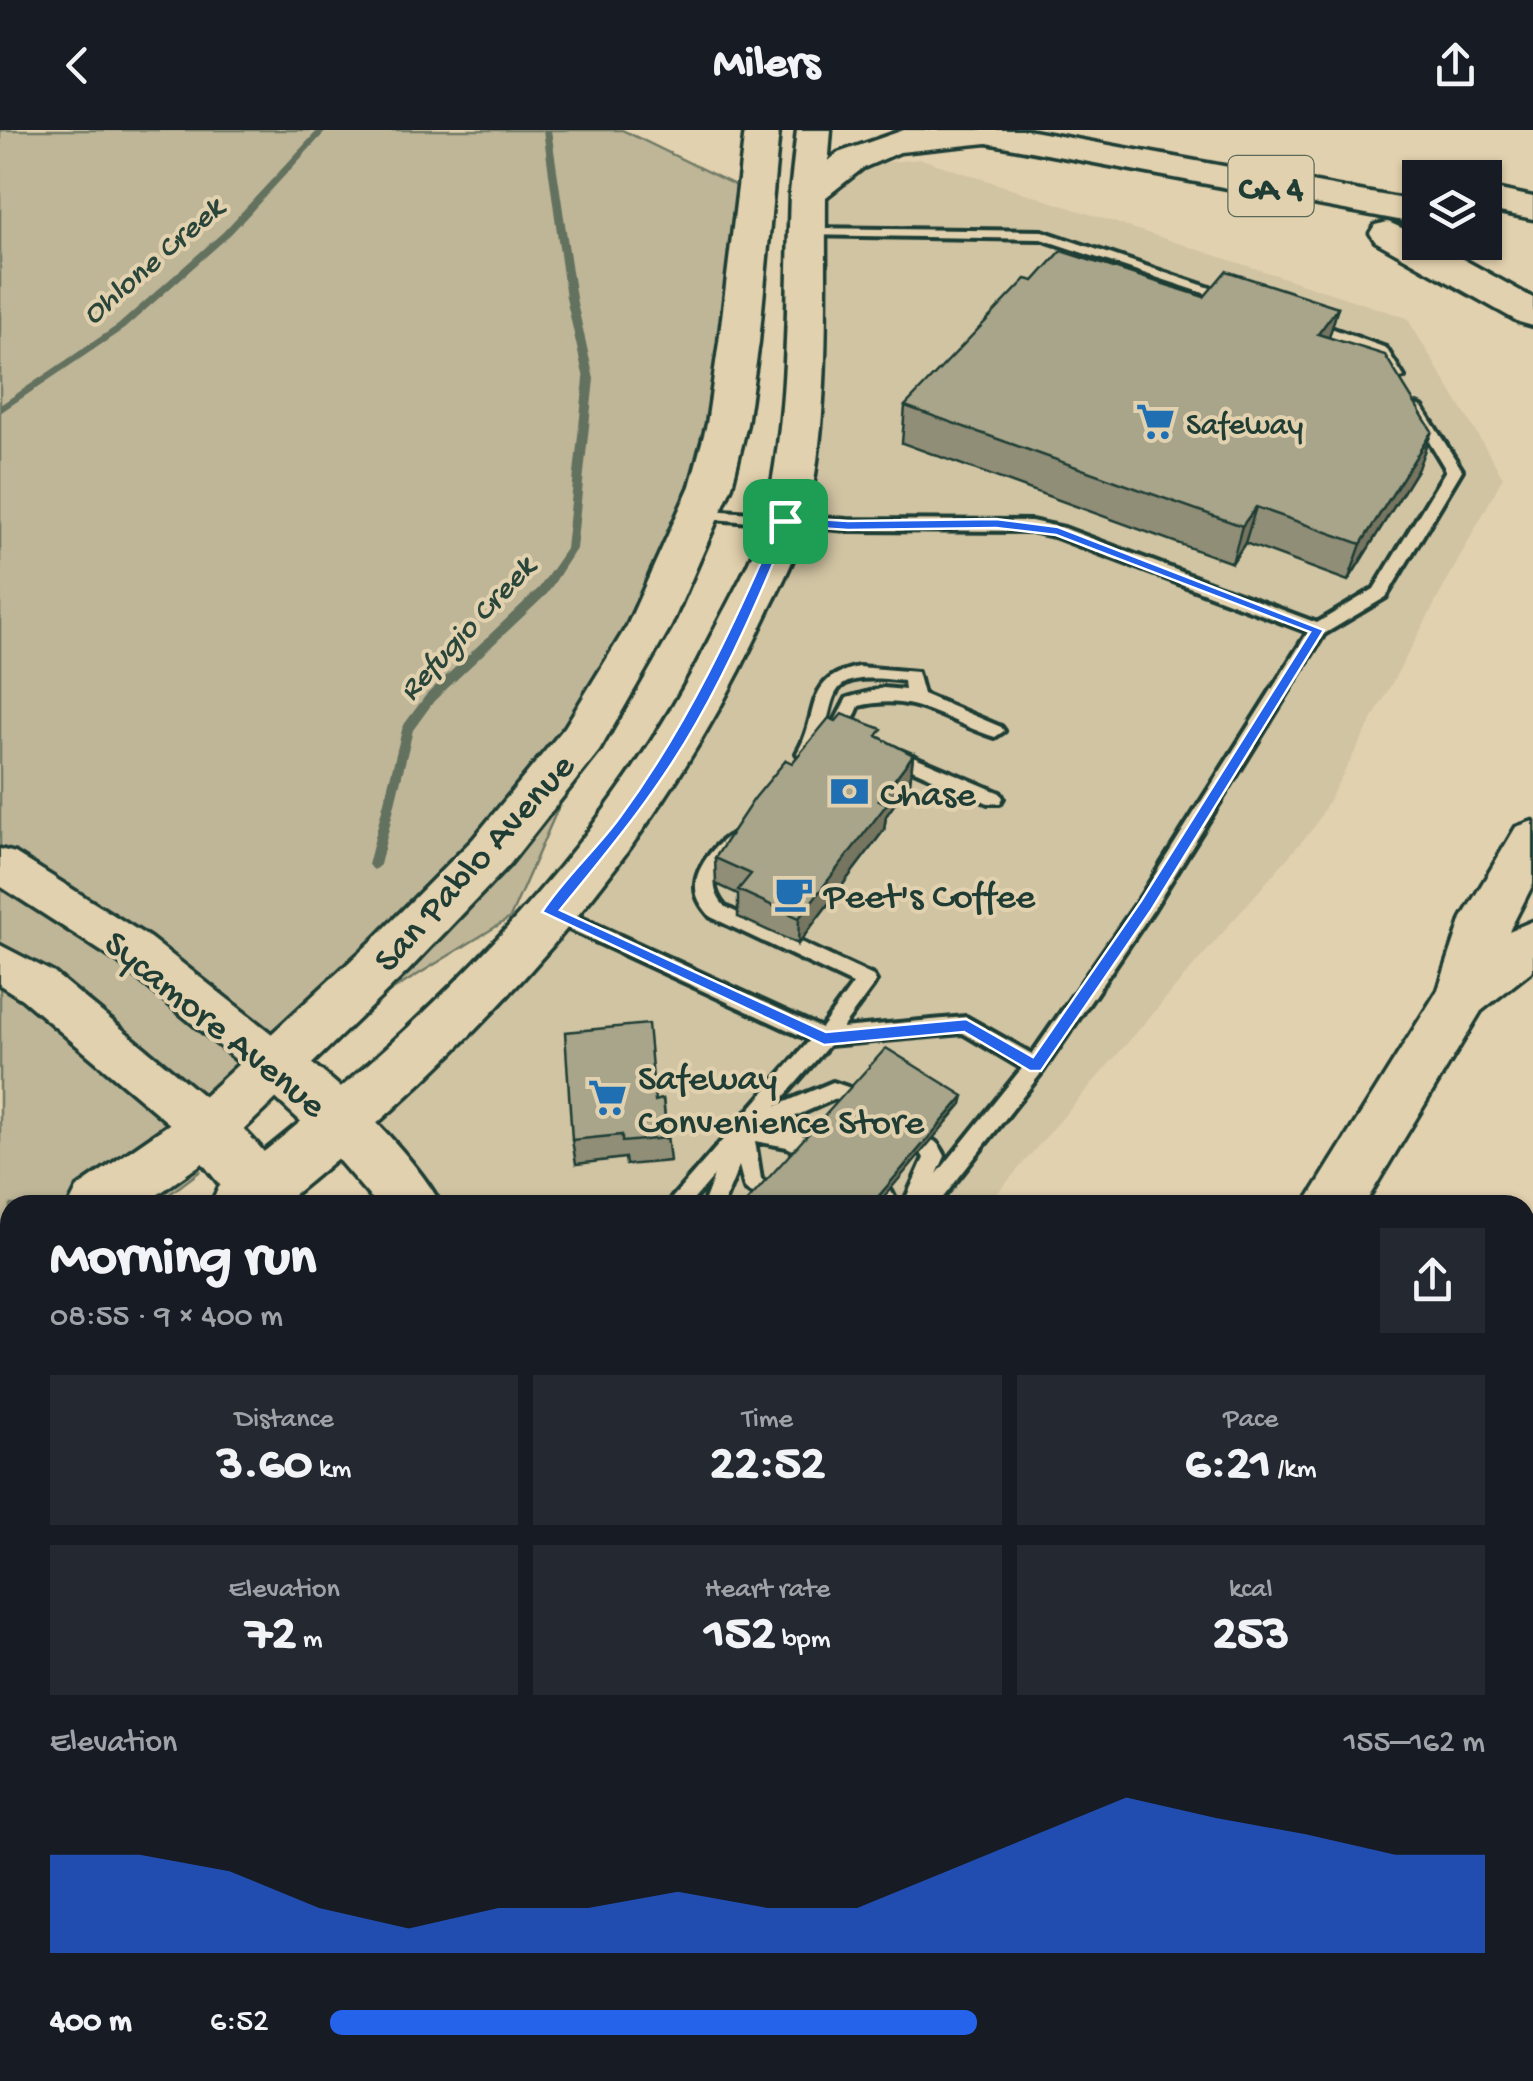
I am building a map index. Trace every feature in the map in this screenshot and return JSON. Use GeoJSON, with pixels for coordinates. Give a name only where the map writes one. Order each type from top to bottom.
{"type":"FeatureCollection","features":[{"type":"Feature","properties":{"kind":"main road","name":"San Pablo Avenue"},"geometry":{"type":"LineString","coordinates":[[112,1195],[208,1128],[390,956],[491,852],[582,738],[650,626],[701,513],[727,424],[762,130]]}},
{"type":"Feature","properties":{"kind":"main road"},"geometry":{"type":"LineString","coordinates":[[262,1195],[414,1056],[550,912],[624,822],[690,723],[738,632],[785,521],[796,460],[814,130]]}},
{"type":"Feature","properties":{"kind":"main road"},"geometry":{"type":"LineString","coordinates":[[808,193],[842,163],[877,146],[978,132]]}},
{"type":"Feature","properties":{"kind":"main road","name":"CA 4"},"geometry":{"type":"LineString","coordinates":[[978,132],[1125,145],[1402,183]]}},
{"type":"Feature","properties":{"kind":"main road"},"geometry":{"type":"LineString","coordinates":[[1125,145],[1173,182],[1402,237]]}},
{"type":"Feature","properties":{"kind":"main road","name":"CA 4"},"geometry":{"type":"LineString","coordinates":[[1125,145],[1402,209]]}},
{"type":"Feature","properties":{"kind":"main road"},"geometry":{"type":"LineString","coordinates":[[1502,204],[1533,199]]}},
{"type":"Feature","properties":{"kind":"main road"},"geometry":{"type":"LineString","coordinates":[[1502,207],[1533,208]]}},
{"type":"Feature","properties":{"kind":"main road"},"geometry":{"type":"LineString","coordinates":[[1502,225],[1526,251]]}},
{"type":"Feature","properties":{"kind":"main road"},"geometry":{"type":"LineString","coordinates":[[1446,260],[1533,314]]}},
{"type":"Feature","properties":{"kind":"main road"},"geometry":{"type":"LineString","coordinates":[[1340,1195],[1462,996],[1488,918],[1533,840]]}},
{"type":"Feature","properties":{"kind":"main road"},"geometry":{"type":"LineString","coordinates":[[1462,996],[1533,941]]}},
{"type":"Feature","properties":{"kind":"main road","name":"Sycamore Avenue"},"geometry":{"type":"LineString","coordinates":[[274,1063],[341,1123],[403,1195]]}},
{"type":"Feature","properties":{"kind":"main road"},"geometry":{"type":"LineString","coordinates":[[208,1128],[253,1195]]}},
{"type":"Feature","properties":{"kind":"street","name":"Sycamore Avenue"},"geometry":{"type":"LineString","coordinates":[[0,865],[134,950],[274,1063]]}},
{"type":"Feature","properties":{"kind":"street"},"geometry":{"type":"LineString","coordinates":[[0,963],[38,986],[208,1128]]}},
{"type":"Feature","properties":{"kind":"lane"},"geometry":{"type":"LineString","coordinates":[[807,232],[1042,236],[1259,307]]}},
{"type":"Feature","properties":{"kind":"lane"},"geometry":{"type":"LineString","coordinates":[[1295,319],[1381,351],[1402,385]]}},
{"type":"Feature","properties":{"kind":"lane"},"geometry":{"type":"LineString","coordinates":[[934,1195],[1035,1066],[1146,905],[1318,630],[1380,593],[1454,470],[1412,402]]}},
{"type":"Feature","properties":{"kind":"lane"},"geometry":{"type":"LineString","coordinates":[[701,513],[848,526],[996,524],[1044,529],[1318,630]]}},
{"type":"Feature","properties":{"kind":"lane"},"geometry":{"type":"LineString","coordinates":[[796,764],[816,735],[825,689],[839,677],[860,671],[911,676],[915,697]]}},
{"type":"Feature","properties":{"kind":"lane"},"geometry":{"type":"LineString","coordinates":[[994,798],[858,739],[844,721],[853,702],[866,696],[915,697],[996,731]]}},
{"type":"Feature","properties":{"kind":"lane"},"geometry":{"type":"LineString","coordinates":[[685,1195],[824,1038],[866,981],[718,912],[706,900],[704,885],[708,871],[746,826]]}},
{"type":"Feature","properties":{"kind":"lane"},"geometry":{"type":"LineString","coordinates":[[550,912],[824,1038],[966,1025],[1035,1066]]}},
{"type":"Feature","properties":{"kind":"lane"},"geometry":{"type":"LineString","coordinates":[[718,1195],[743,1130],[833,1090],[849,1096]]}},
{"type":"Feature","properties":{"kind":"lane"},"geometry":{"type":"LineString","coordinates":[[743,1130],[804,1146]]}},
{"type":"Feature","properties":{"kind":"lane"},"geometry":{"type":"LineString","coordinates":[[743,1130],[752,1183],[763,1192]]}},
{"type":"Feature","properties":{"kind":"lane"},"geometry":{"type":"LineString","coordinates":[[917,1195],[935,1156],[927,1146]]}},
{"type":"Feature","properties":{"kind":"shaded area"},"geometry":{"type":"Polygon","coordinates":[[[0,130],[622,130],[755,195],[730,387],[669,554],[510,918],[274,1063],[208,1128],[199,1172],[168,1195],[0,1195],[0,130]]]}},
{"type":"Feature","properties":{"kind":"shaded area"},"geometry":{"type":"Polygon","coordinates":[[[921,159],[1407,318],[1503,477],[1315,826],[996,1195],[420,1195],[341,1123],[566,893],[785,521],[808,193],[838,167],[921,159]]]}},
{"type":"Feature","properties":{"kind":"building","name":"Safeway"},"geometry":{"type":"Polygon","coordinates":[[[1061,251],[1204,297],[1226,271],[1338,307],[1318,334],[1385,355],[1432,431],[1361,544],[1256,507],[1242,526],[905,406],[1026,279],[1034,281],[1061,251]]]}},
{"type":"Feature","properties":{"kind":"building"},"geometry":{"type":"Polygon","coordinates":[[[842,714],[882,729],[877,736],[913,755],[879,800],[887,804],[799,918],[738,890],[751,874],[715,858],[754,799],[786,760],[792,763],[829,718],[836,721],[842,714]]]}},
{"type":"Feature","properties":{"kind":"building"},"geometry":{"type":"Polygon","coordinates":[[[648,1024],[655,1101],[663,1099],[667,1138],[622,1142],[622,1135],[572,1140],[565,1032],[648,1024]]]}},
{"type":"Feature","properties":{"kind":"building"},"geometry":{"type":"Polygon","coordinates":[[[886,1048],[964,1096],[880,1195],[753,1195],[886,1048]]]}},
{"type":"Feature","properties":{"kind":"waterway","name":"Ohlone Creek"},"geometry":{"type":"LineString","coordinates":[[0,410],[121,327],[226,234],[323,130]]}},
{"type":"Feature","properties":{"kind":"waterway","name":"Refugio Creek"},"geometry":{"type":"LineString","coordinates":[[374,865],[407,729],[430,698],[543,591],[571,549],[589,379],[571,298],[547,130]]}},
{"type":"Feature","properties":{"kind":"place","name":"Safeway"},"geometry":{"type":"Point","coordinates":[1156,422]}},
{"type":"Feature","properties":{"kind":"place","name":"Chase"},"geometry":{"type":"Point","coordinates":[850,791]}},
{"type":"Feature","properties":{"kind":"place","name":"Peet's Coffee"},"geometry":{"type":"Point","coordinates":[794,893]}},
{"type":"Feature","properties":{"kind":"place","name":"Safeway Convenience Store"},"geometry":{"type":"Point","coordinates":[608,1097]}},
{"type":"Feature","properties":{"kind":"route"},"geometry":{"type":"LineString","coordinates":[[785,521],[848,526],[1031,526],[1058,532],[1318,630],[1146,905],[1035,1066],[966,1025],[824,1038],[550,912],[624,822],[690,723],[738,632],[785,521]]}}]}
